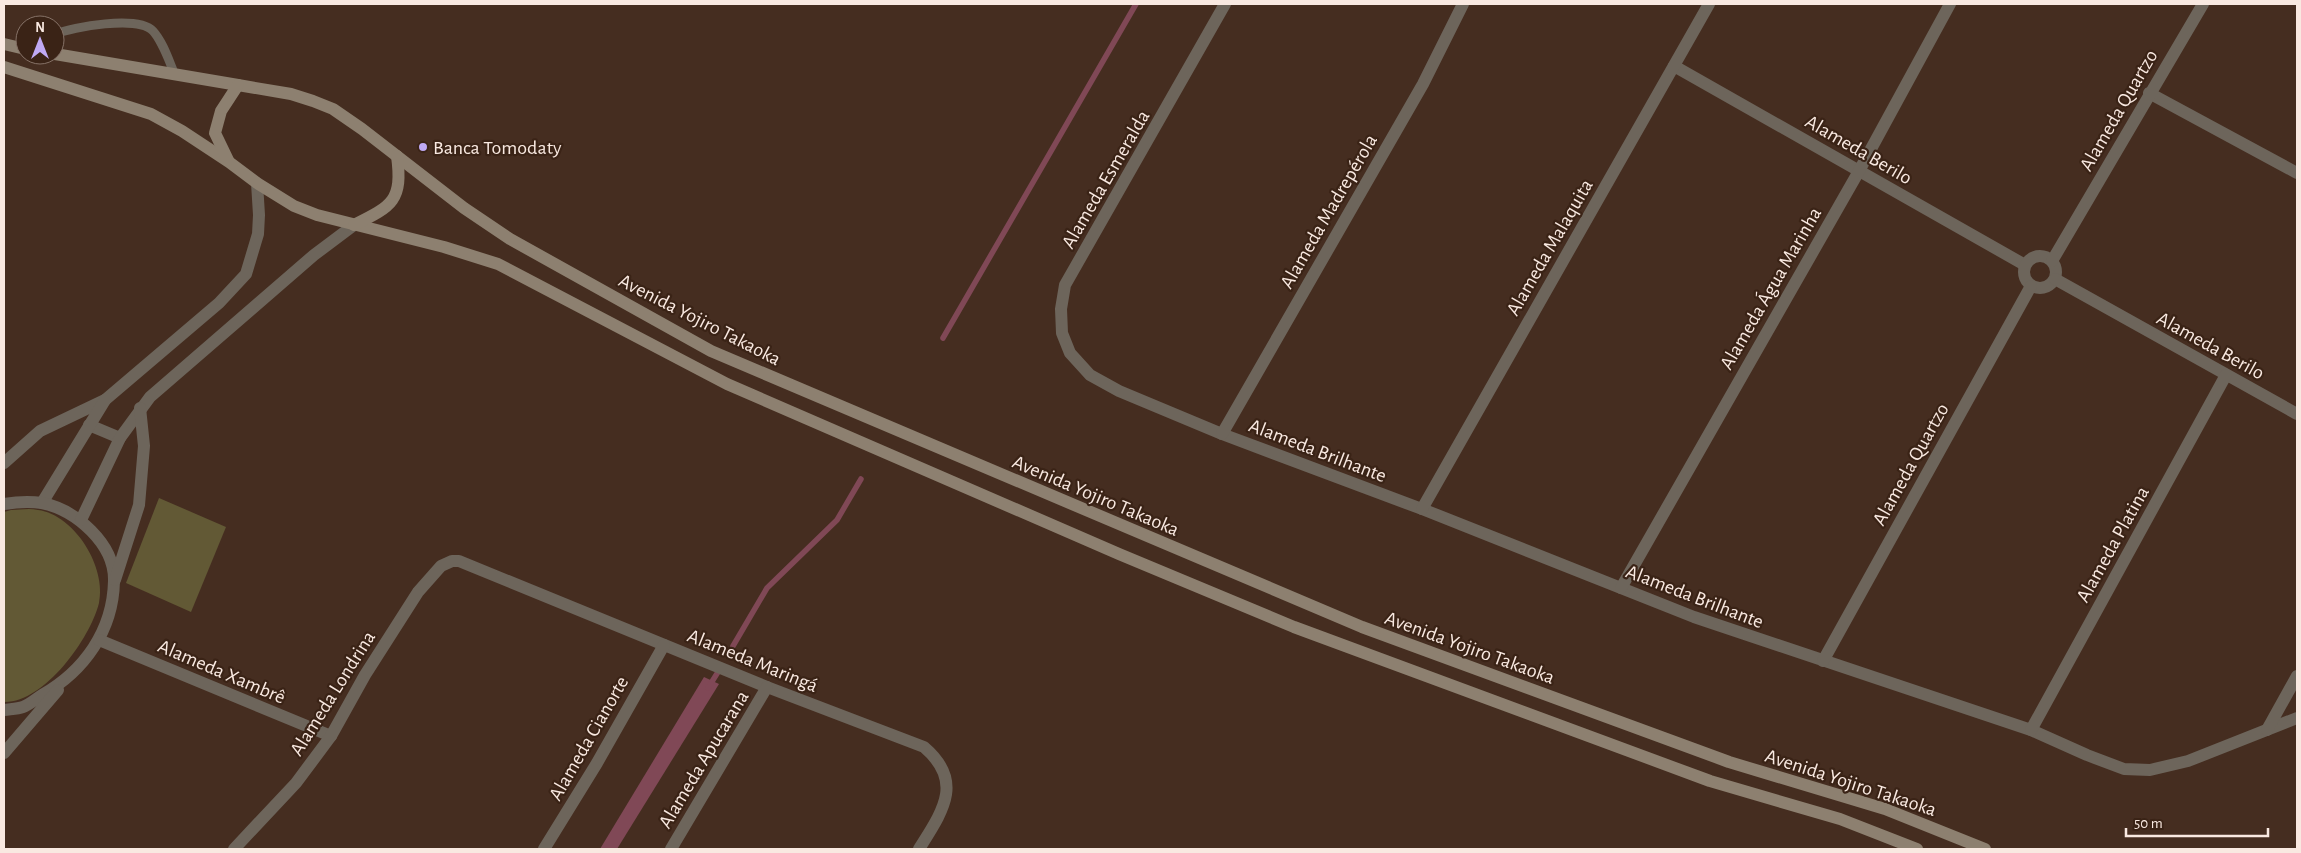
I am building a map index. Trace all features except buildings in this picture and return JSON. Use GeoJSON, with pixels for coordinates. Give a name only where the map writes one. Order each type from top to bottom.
{"type":"FeatureCollection","features":[{"type":"Feature","properties":{"kind":"main road","name":"Avenida Yojiro Takaoka"},"geometry":{"type":"LineString","coordinates":[[65,56],[290,94],[333,109],[398,156],[464,208],[510,238],[711,351],[1362,628],[1729,762],[1885,809],[1985,849]]}},
{"type":"Feature","properties":{"kind":"main road","name":"Avenida Yojiro Takaoka"},"geometry":{"type":"LineString","coordinates":[[4,67],[151,114],[182,131],[294,206],[354,225],[444,247],[498,264],[727,384],[1294,627],[1692,774],[1760,797],[1840,819],[1916,849]]}},
{"type":"Feature","properties":{"kind":"main road"},"geometry":{"type":"LineString","coordinates":[[229,162],[215,133],[217,119],[238,85]]}},
{"type":"Feature","properties":{"kind":"main road"},"geometry":{"type":"LineString","coordinates":[[354,225],[378,213],[395,196],[400,174],[398,156]]}},
{"type":"Feature","properties":{"kind":"street","name":"Alameda Esmeralda"},"geometry":{"type":"LineString","coordinates":[[1090,375],[1070,354],[1062,333],[1061,309],[1065,285],[1225,4]]}},
{"type":"Feature","properties":{"kind":"street","name":"Alameda Madrepérola"},"geometry":{"type":"LineString","coordinates":[[1222,434],[1423,84],[1463,4]]}},
{"type":"Feature","properties":{"kind":"street","name":"Alameda Malaquita"},"geometry":{"type":"LineString","coordinates":[[1422,509],[1709,4]]}},
{"type":"Feature","properties":{"kind":"street","name":"Alameda Água Marinha"},"geometry":{"type":"LineString","coordinates":[[1620,588],[1859,171],[1950,4]]}},
{"type":"Feature","properties":{"kind":"street","name":"Alameda Quartzo"},"geometry":{"type":"LineString","coordinates":[[2052,261],[2149,92],[2203,4]]}},
{"type":"Feature","properties":{"kind":"street","name":"Alameda Berilo"},"geometry":{"type":"LineString","coordinates":[[1674,66],[2025,265]]}},
{"type":"Feature","properties":{"kind":"street"},"geometry":{"type":"LineString","coordinates":[[2149,92],[2297,173]]}},
{"type":"Feature","properties":{"kind":"street"},"geometry":{"type":"LineString","coordinates":[[4,463],[40,431],[105,400],[219,303],[246,274],[258,234],[257,183]]}},
{"type":"Feature","properties":{"kind":"street"},"geometry":{"type":"LineString","coordinates":[[81,520],[120,438],[140,408],[150,397],[314,255],[354,225]]}},
{"type":"Feature","properties":{"kind":"street"},"geometry":{"type":"LineString","coordinates":[[2038,256],[2052,261],[2056,272],[2055,279],[2044,288],[2038,289],[2031,286],[2025,280],[2023,272],[2025,265],[2030,259],[2038,256]]}},
{"type":"Feature","properties":{"kind":"street","name":"Alameda Berilo"},"geometry":{"type":"LineString","coordinates":[[2055,279],[2297,414]]}},
{"type":"Feature","properties":{"kind":"street","name":"Alameda Quartzo"},"geometry":{"type":"LineString","coordinates":[[1823,661],[2031,286]]}},
{"type":"Feature","properties":{"kind":"street","name":"Alameda Brilhante"},"geometry":{"type":"LineString","coordinates":[[1090,375],[1119,391],[1222,434],[1422,509],[1620,588],[1728,629],[2031,730],[2124,769],[2150,770],[2188,761],[2297,718]]}},
{"type":"Feature","properties":{"kind":"street","name":"Alameda Platina"},"geometry":{"type":"LineString","coordinates":[[2031,730],[2226,375]]}},
{"type":"Feature","properties":{"kind":"street"},"geometry":{"type":"LineString","coordinates":[[42,503],[105,400]]}},
{"type":"Feature","properties":{"kind":"street"},"geometry":{"type":"LineString","coordinates":[[4,753],[83,662],[99,640],[112,607],[115,580],[139,505],[144,446],[140,408]]}},
{"type":"Feature","properties":{"kind":"street"},"geometry":{"type":"LineString","coordinates":[[90,425],[120,438]]}},
{"type":"Feature","properties":{"kind":"street"},"geometry":{"type":"LineString","coordinates":[[4,504],[20,501],[42,503],[60,509],[81,520],[105,549],[115,580]]}},
{"type":"Feature","properties":{"kind":"street","name":"Alameda Londrina"},"geometry":{"type":"LineString","coordinates":[[234,849],[296,783],[330,736],[365,675],[418,592],[441,566],[452,561],[459,561]]}},
{"type":"Feature","properties":{"kind":"street","name":"Alameda Maringá"},"geometry":{"type":"LineString","coordinates":[[459,561],[767,687],[924,746],[941,763],[947,789],[946,801],[919,849]]}},
{"type":"Feature","properties":{"kind":"street","name":"Alameda Xambrê"},"geometry":{"type":"LineString","coordinates":[[99,640],[330,736]]}},
{"type":"Feature","properties":{"kind":"street","name":"Alameda Cianorte"},"geometry":{"type":"LineString","coordinates":[[544,849],[597,763],[664,644]]}},
{"type":"Feature","properties":{"kind":"street"},"geometry":{"type":"LineString","coordinates":[[2267,730],[2297,676]]}},
{"type":"Feature","properties":{"kind":"street"},"geometry":{"type":"LineString","coordinates":[[4,710],[24,707],[64,682]]}},
{"type":"Feature","properties":{"kind":"street","name":"Alameda Apucarana"},"geometry":{"type":"LineString","coordinates":[[671,849],[767,687]]}},
{"type":"Feature","properties":{"kind":"lane"},"geometry":{"type":"LineString","coordinates":[[65,30],[108,24],[143,25],[154,31],[175,75]]}},
{"type":"Feature","properties":{"kind":"shaded area"},"geometry":{"type":"Polygon","coordinates":[[[159,498],[226,527],[191,612],[126,583],[159,498]]]}},
{"type":"Feature","properties":{"kind":"shaded area"},"geometry":{"type":"Polygon","coordinates":[[[28,509],[52,514],[76,532],[93,560],[98,574],[100,589],[99,603],[94,618],[76,650],[63,666],[49,681],[34,692],[19,700],[4,702],[4,512],[28,509]]]}},
{"type":"Feature","properties":{"kind":"shaded area"},"geometry":{"type":"Polygon","coordinates":[[[704,677],[719,684],[617,849],[600,849],[704,677]]]}},
{"type":"Feature","properties":{"kind":"waterway"},"geometry":{"type":"LineString","coordinates":[[943,338],[1136,4]]}},
{"type":"Feature","properties":{"kind":"waterway"},"geometry":{"type":"LineString","coordinates":[[733,646],[767,588],[837,520],[861,479]]}},
{"type":"Feature","properties":{"kind":"waterway"},"geometry":{"type":"LineString","coordinates":[[708,688],[718,672]]}},
{"type":"Feature","properties":{"kind":"place","name":"Banca Tomodaty"},"geometry":{"type":"Point","coordinates":[423,147]}}]}
